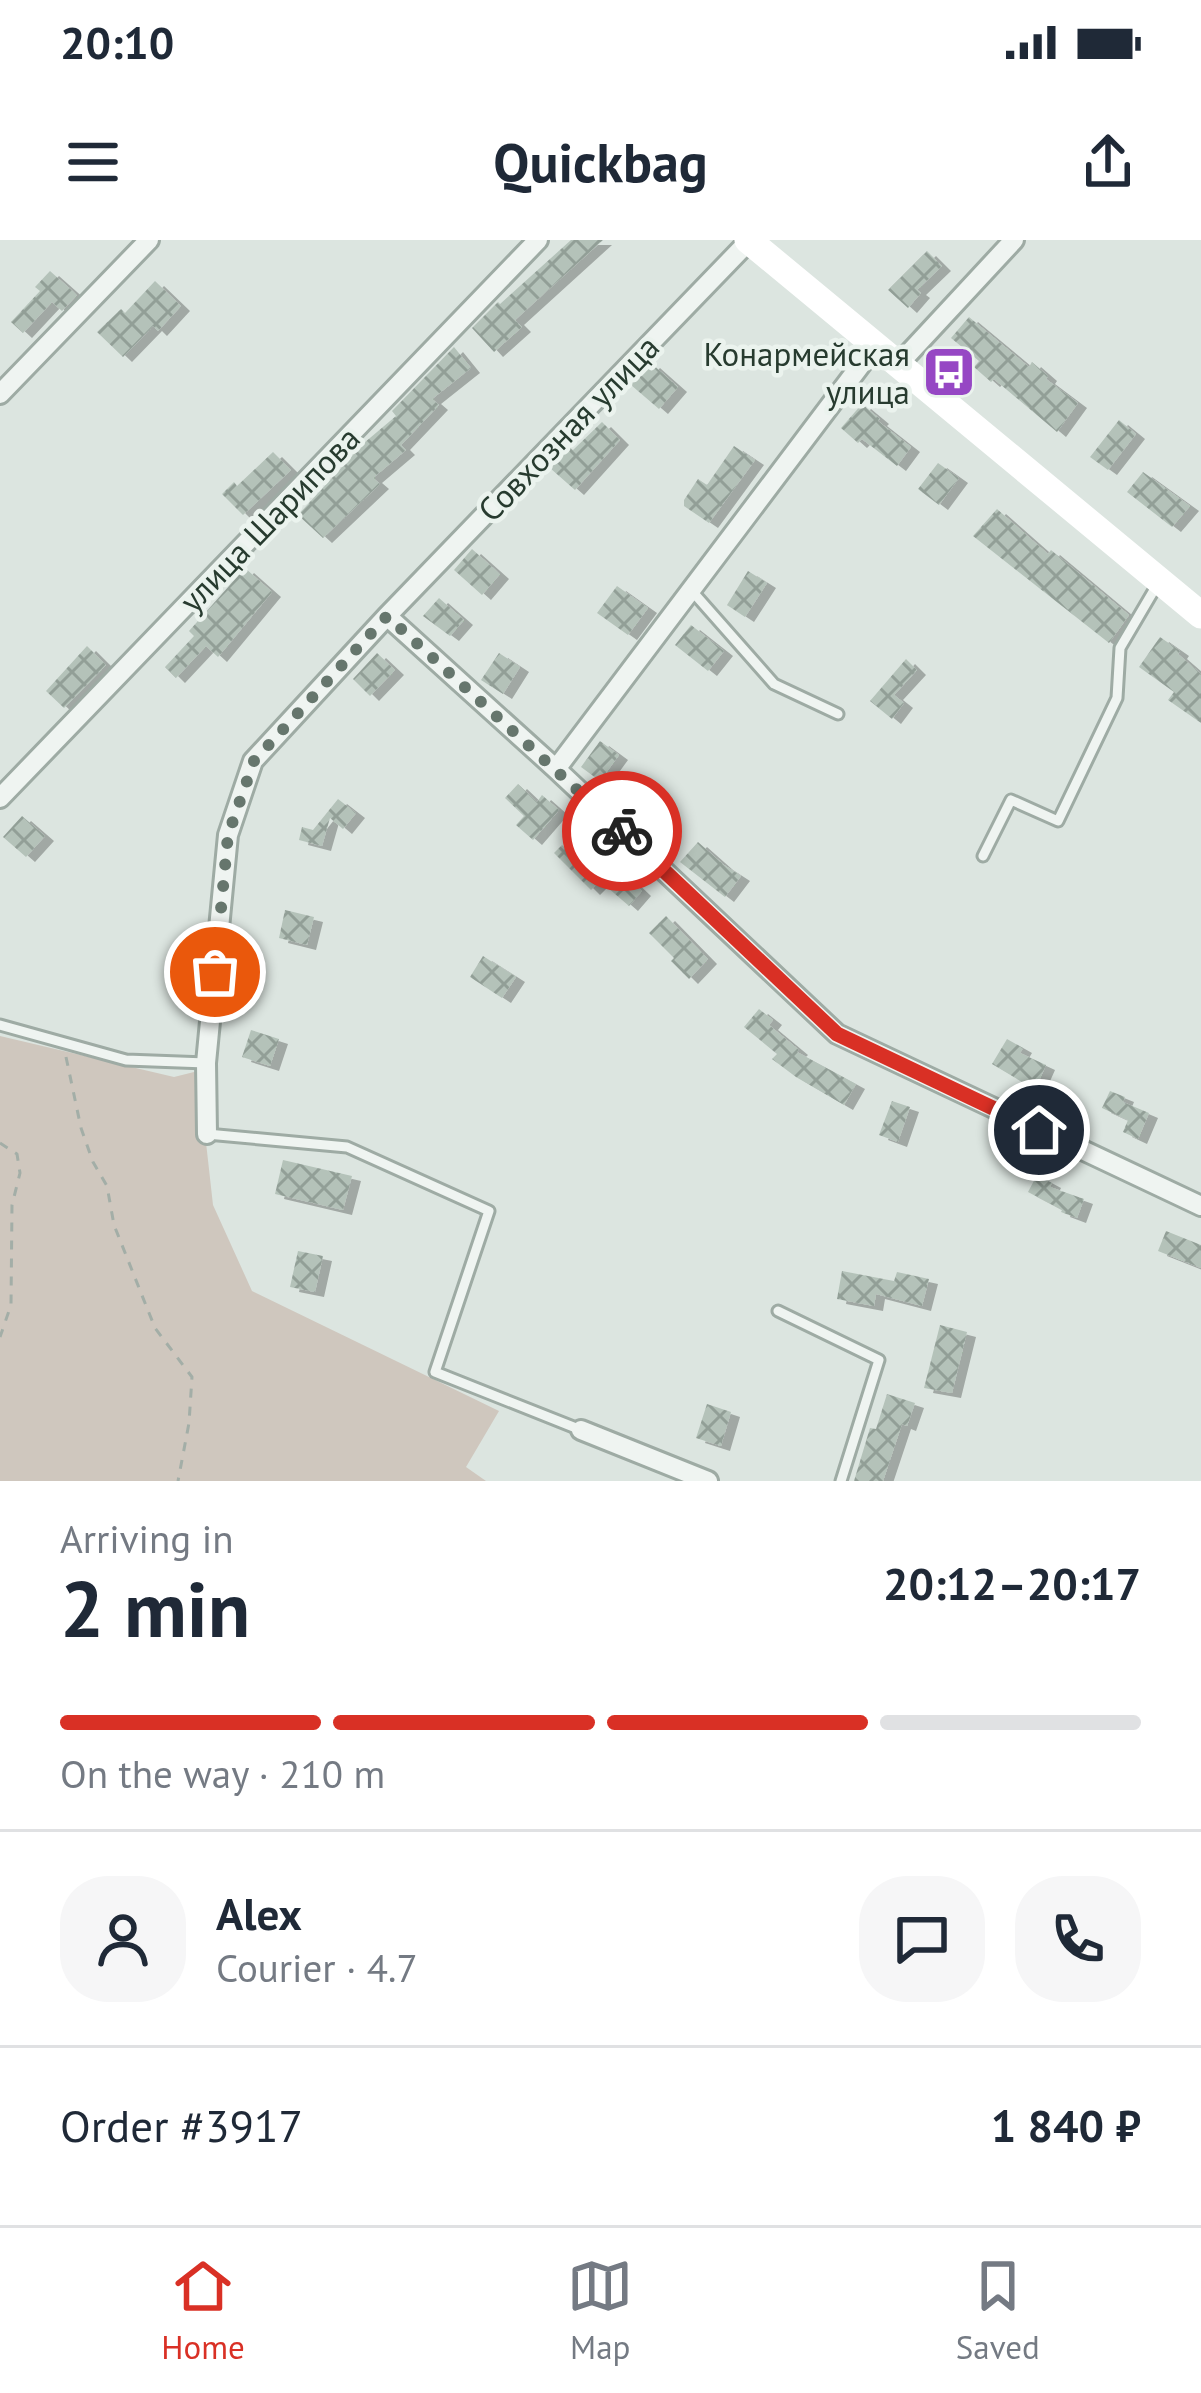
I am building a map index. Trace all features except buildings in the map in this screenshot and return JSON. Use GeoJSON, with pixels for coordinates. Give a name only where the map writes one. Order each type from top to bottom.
{"type":"FeatureCollection","features":[{"type":"Feature","properties":{"kind":"street"},"geometry":{"type":"LineString","coordinates":[[0,394],[149,240]]}},
{"type":"Feature","properties":{"kind":"street","name":"улица Шарипова"},"geometry":{"type":"LineString","coordinates":[[0,799],[538,240]]}},
{"type":"Feature","properties":{"kind":"street"},"geometry":{"type":"LineString","coordinates":[[749,240],[1201,615]]}},
{"type":"Feature","properties":{"kind":"street","name":"Совхозная улица"},"geometry":{"type":"LineString","coordinates":[[387,616],[749,240]]}},
{"type":"Feature","properties":{"kind":"street"},"geometry":{"type":"LineString","coordinates":[[898,365],[1014,240]]}},
{"type":"Feature","properties":{"kind":"street"},"geometry":{"type":"LineString","coordinates":[[556,769],[874,346]]}},
{"type":"Feature","properties":{"kind":"street"},"geometry":{"type":"LineString","coordinates":[[207,1134],[206,1064],[228,835],[254,761],[387,616],[837,1034],[1201,1206]]}},
{"type":"Feature","properties":{"kind":"street"},"geometry":{"type":"LineString","coordinates":[[581,1430],[708,1481]]}},
{"type":"Feature","properties":{"kind":"lane"},"geometry":{"type":"LineString","coordinates":[[983,856],[1011,800],[1058,821],[1117,698],[1120,648],[1160,580]]}},
{"type":"Feature","properties":{"kind":"lane"},"geometry":{"type":"LineString","coordinates":[[692,591],[774,684],[838,714]]}},
{"type":"Feature","properties":{"kind":"lane"},"geometry":{"type":"LineString","coordinates":[[0,1025],[126,1060],[206,1064]]}},
{"type":"Feature","properties":{"kind":"lane"},"geometry":{"type":"LineString","coordinates":[[207,1134],[347,1147],[489,1211],[435,1372],[581,1430]]}},
{"type":"Feature","properties":{"kind":"lane"},"geometry":{"type":"LineString","coordinates":[[778,1311],[879,1360],[841,1481]]}},
{"type":"Feature","properties":{"kind":"path"},"geometry":{"type":"LineString","coordinates":[[64,1043],[81,1128],[107,1186],[114,1226],[155,1328],[192,1377],[178,1481]]}},
{"type":"Feature","properties":{"kind":"path"},"geometry":{"type":"LineString","coordinates":[[0,1143],[17,1154],[20,1173],[12,1204],[11,1305],[0,1337]]}},
{"type":"Feature","properties":{"kind":"shaded area"},"geometry":{"type":"Polygon","coordinates":[[[0,1036],[174,1077],[198,1071],[213,1205],[252,1291],[499,1411],[466,1467],[486,1481],[0,1481],[0,1036]]]}},
{"type":"Feature","properties":{"kind":"way so far"},"geometry":{"type":"LineString","coordinates":[[215,972],[228,835],[254,761],[387,616],[622,831]]}},
{"type":"Feature","properties":{"kind":"place","name":"Конармейская улица"},"geometry":{"type":"Point","coordinates":[949,372]}},
{"type":"Feature","properties":{"kind":"route"},"geometry":{"type":"LineString","coordinates":[[622,831],[837,1034],[1039,1130]]}}]}
